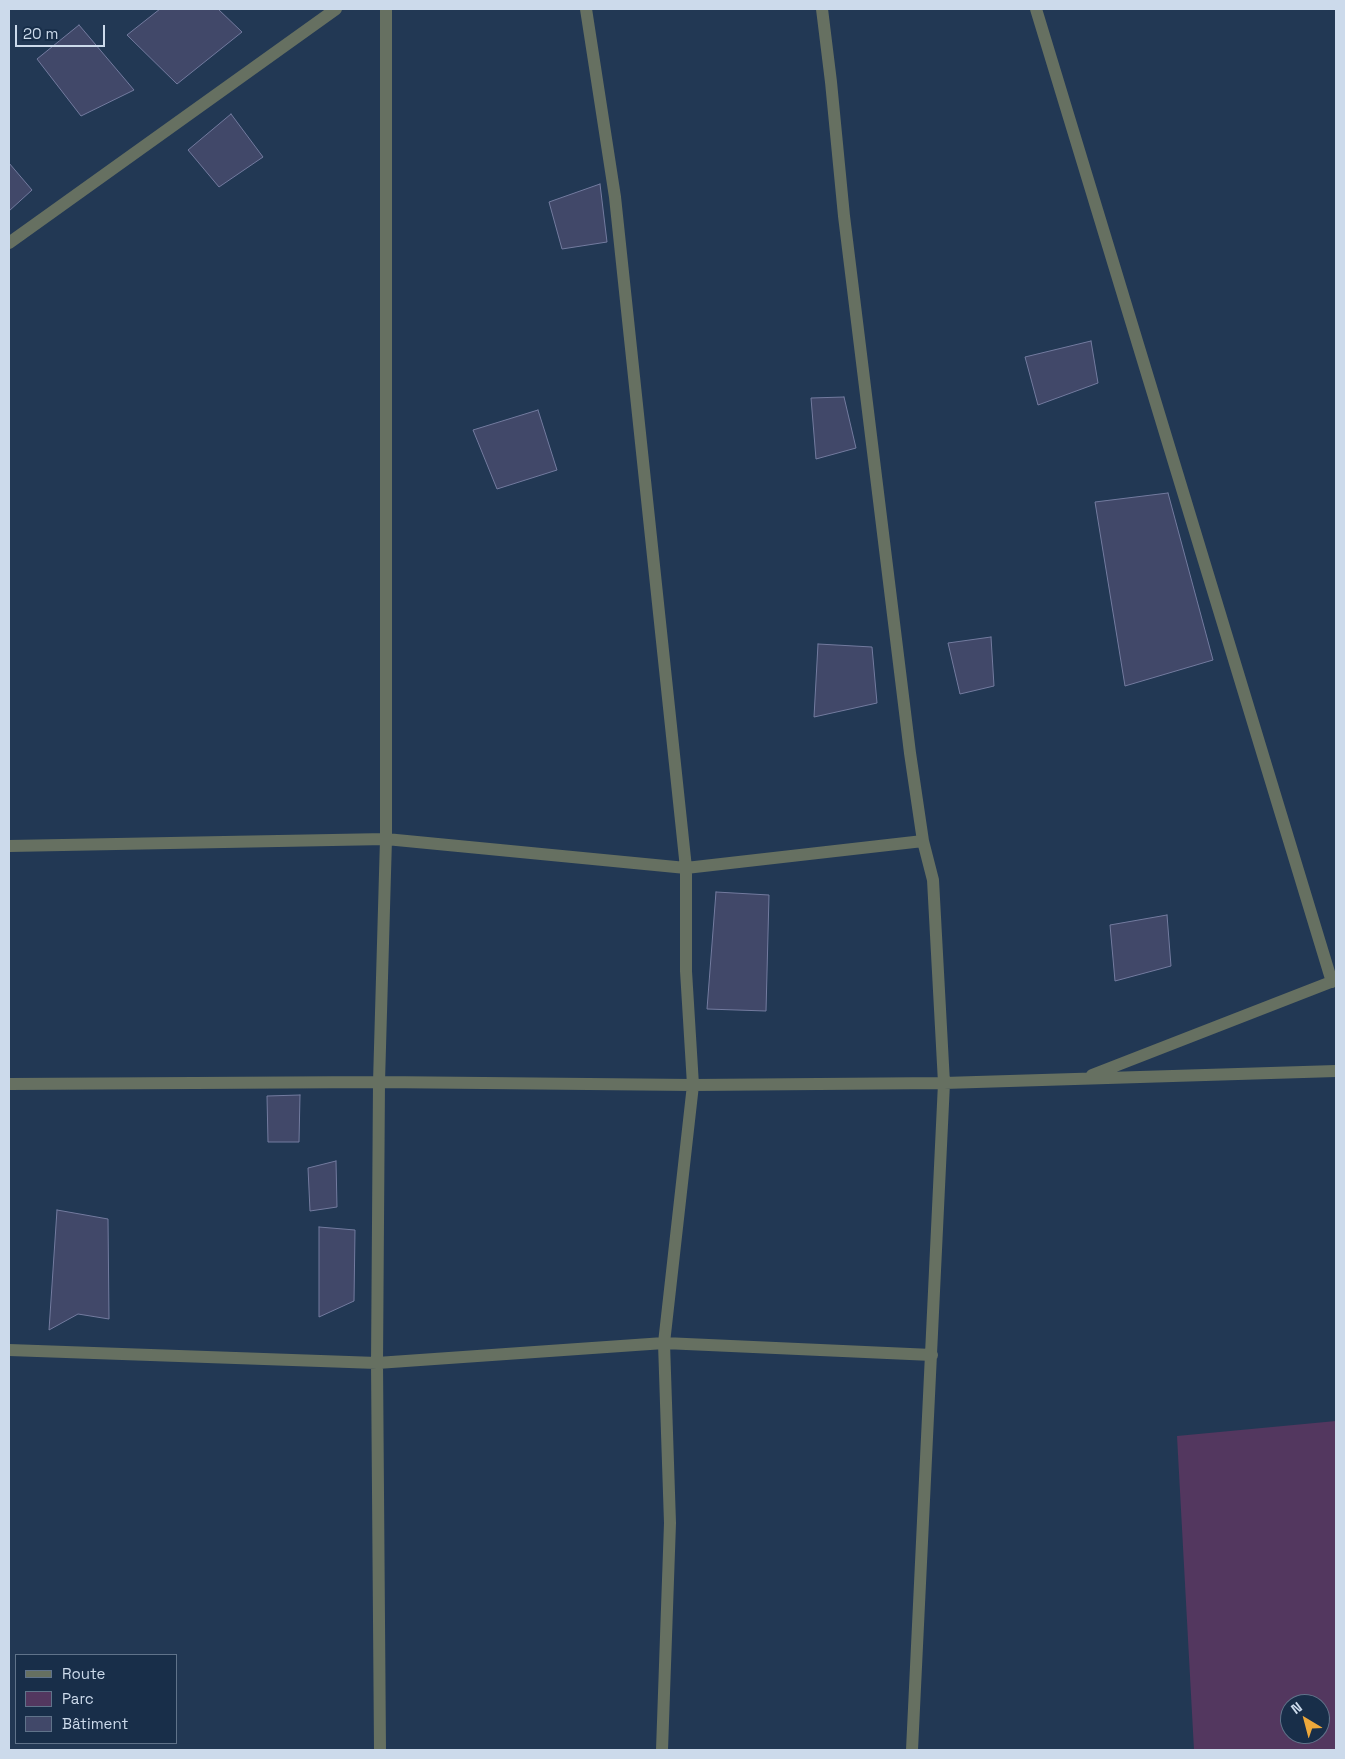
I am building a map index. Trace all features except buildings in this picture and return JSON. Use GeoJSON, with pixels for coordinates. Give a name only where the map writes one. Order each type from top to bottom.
{"type":"FeatureCollection","features":[{"type":"Feature","properties":{"kind":"street"},"geometry":{"type":"LineString","coordinates":[[9,243],[336,9]]}},
{"type":"Feature","properties":{"kind":"street"},"geometry":{"type":"LineString","coordinates":[[380,1750],[378,1363],[379,1082],[386,839],[386,9]]}},
{"type":"Feature","properties":{"kind":"street"},"geometry":{"type":"LineString","coordinates":[[586,9],[615,197],[686,868],[686,971],[693,1085],[664,1343],[670,1524],[662,1750]]}},
{"type":"Feature","properties":{"kind":"street"},"geometry":{"type":"LineString","coordinates":[[822,9],[844,216],[909,744],[923,841],[933,880],[944,1083],[912,1750]]}},
{"type":"Feature","properties":{"kind":"street"},"geometry":{"type":"LineString","coordinates":[[1036,9],[1334,981],[1083,1079]]}},
{"type":"Feature","properties":{"kind":"street"},"geometry":{"type":"LineString","coordinates":[[9,846],[386,839],[686,868],[923,841]]}},
{"type":"Feature","properties":{"kind":"street"},"geometry":{"type":"LineString","coordinates":[[9,1084],[379,1082],[693,1085],[944,1083],[1336,1071]]}},
{"type":"Feature","properties":{"kind":"street"},"geometry":{"type":"LineString","coordinates":[[9,1350],[378,1363],[664,1343],[932,1355]]}},
{"type":"Feature","properties":{"kind":"green space"},"geometry":{"type":"Polygon","coordinates":[[[1336,1421],[1336,1750],[1194,1750],[1177,1436],[1336,1421]]]}}]}
